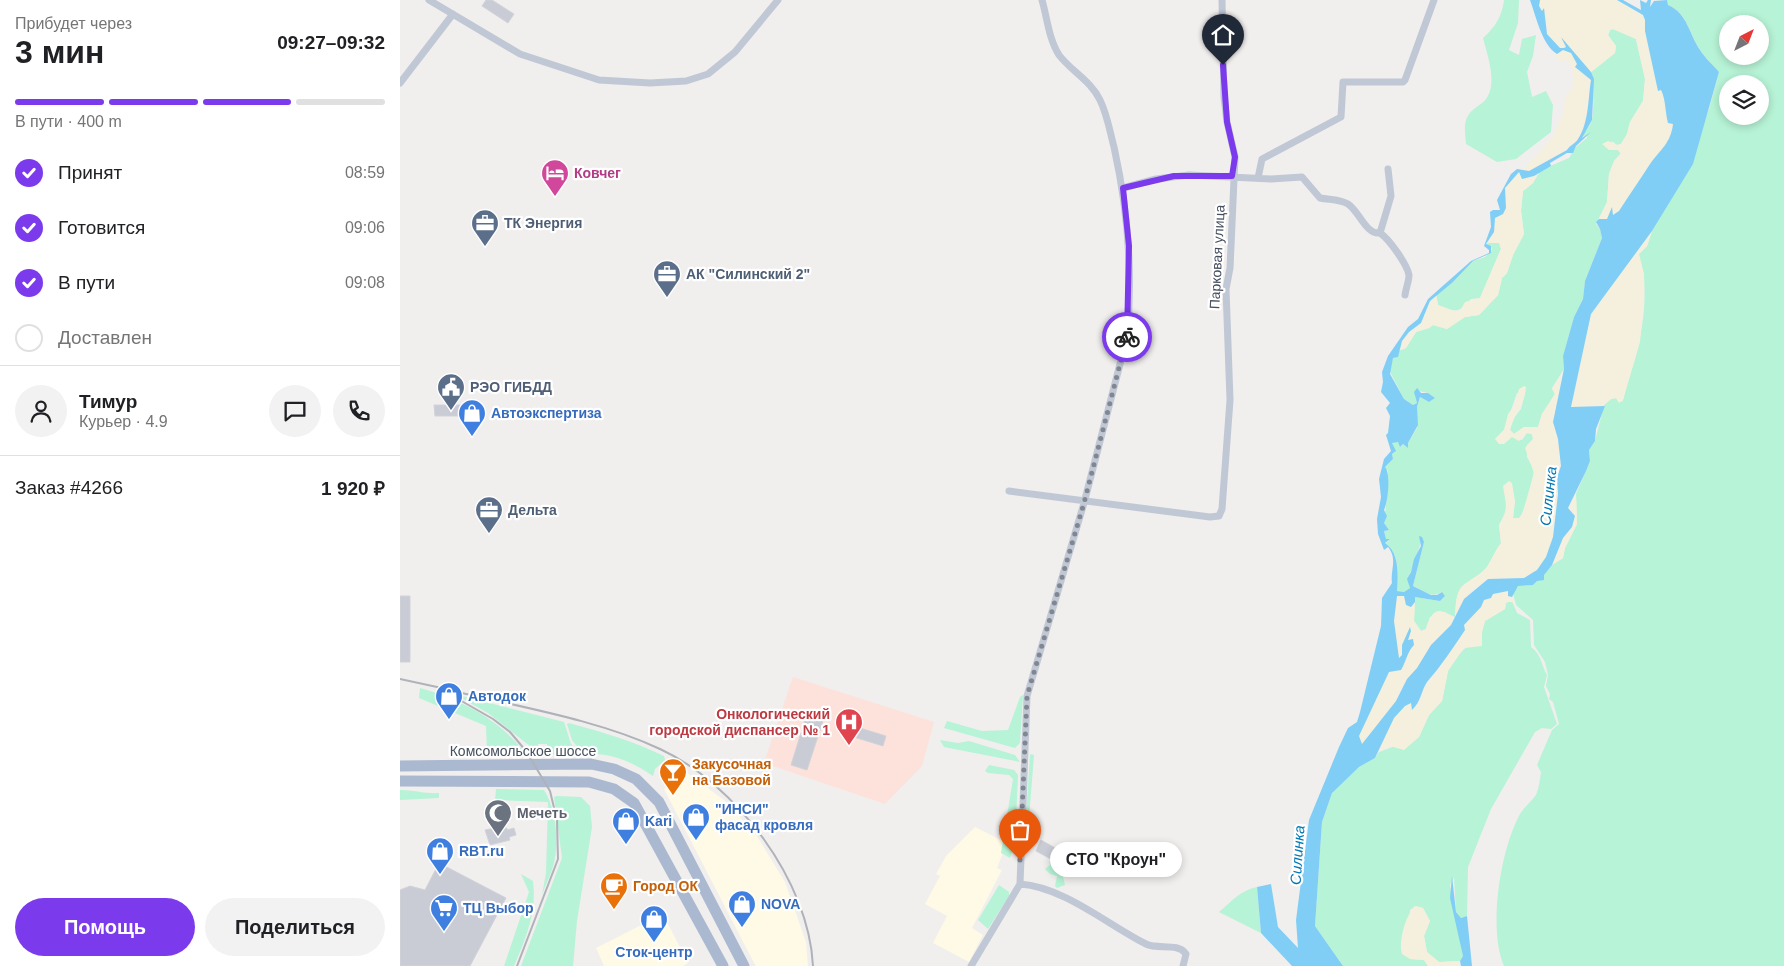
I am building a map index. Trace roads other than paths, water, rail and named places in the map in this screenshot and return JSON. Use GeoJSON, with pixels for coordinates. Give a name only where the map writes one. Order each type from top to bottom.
{"type":"FeatureCollection","features":[{"type":"Feature","properties":{"kind":"main road","name":"Комсомольское шоссе"},"geometry":{"type":"LineString","coordinates":[[400,766],[591,764],[614,769],[636,779],[659,802],[744,966]]}},
{"type":"Feature","properties":{"kind":"main road"},"geometry":{"type":"LineString","coordinates":[[400,781],[575,780],[601,784],[614,789],[634,803],[723,966]]}},
{"type":"Feature","properties":{"kind":"street"},"geometry":{"type":"LineString","coordinates":[[428,0],[520,54],[599,80],[650,83],[686,81],[708,74],[735,52],[778,0]]}},
{"type":"Feature","properties":{"kind":"street"},"geometry":{"type":"LineString","coordinates":[[971,966],[1020,884],[1027,696],[1084,503],[1127,337],[1129,246],[1123,188],[1100,100],[1093,88],[1059,54],[1052,39],[1042,0]]}},
{"type":"Feature","properties":{"kind":"street","name":"Парковая улица"},"geometry":{"type":"LineString","coordinates":[[1084,503],[1210,518],[1219,516],[1222,509],[1230,400],[1225,315],[1231,241],[1232,176],[1235,157],[1227,122],[1224,97],[1222,0]]}},
{"type":"Feature","properties":{"kind":"street"},"geometry":{"type":"LineString","coordinates":[[1258,178],[1262,159],[1341,117],[1343,82],[1402,82],[1405,80],[1434,0]]}},
{"type":"Feature","properties":{"kind":"street"},"geometry":{"type":"LineString","coordinates":[[400,83],[453,14]]}},
{"type":"Feature","properties":{"kind":"street"},"geometry":{"type":"LineString","coordinates":[[1380,233],[1391,196],[1388,168]]}},
{"type":"Feature","properties":{"kind":"street"},"geometry":{"type":"LineString","coordinates":[[1123,188],[1174,176],[1302,177],[1320,198],[1337,200],[1347,204],[1359,215],[1369,230],[1376,234],[1380,233],[1388,239],[1405,265],[1409,279],[1406,295]]}},
{"type":"Feature","properties":{"kind":"street"},"geometry":{"type":"LineString","coordinates":[[1009,491],[1084,503]]}},
{"type":"Feature","properties":{"kind":"street"},"geometry":{"type":"LineString","coordinates":[[1020,884],[1034,885],[1051,891],[1147,945],[1178,948],[1185,951],[1183,966]]}},
{"type":"Feature","properties":{"kind":"water"},"geometry":{"type":"Polygon","coordinates":[[[1530,0],[1540,0],[1539,6],[1542,11],[1544,8],[1547,34],[1560,48],[1564,48],[1566,47],[1561,37],[1591,72],[1594,79],[1592,120],[1582,138],[1591,132],[1576,146],[1573,153],[1567,153],[1550,163],[1551,166],[1534,176],[1522,179],[1519,172],[1505,188],[1506,208],[1503,214],[1495,218],[1494,232],[1486,244],[1491,246],[1491,253],[1473,261],[1453,282],[1430,301],[1421,323],[1409,332],[1402,341],[1398,357],[1393,358],[1390,374],[1404,399],[1413,405],[1417,403],[1414,392],[1417,388],[1421,393],[1428,393],[1435,398],[1429,402],[1420,397],[1417,407],[1418,425],[1408,443],[1408,448],[1403,444],[1400,447],[1398,442],[1392,443],[1396,451],[1392,454],[1393,459],[1385,467],[1388,475],[1388,494],[1384,510],[1387,516],[1384,523],[1389,530],[1384,531],[1386,539],[1390,539],[1385,543],[1390,547],[1396,558],[1398,571],[1397,591],[1404,592],[1410,588],[1407,579],[1421,546],[1419,536],[1422,537],[1424,542],[1413,586],[1431,595],[1437,595],[1442,592],[1445,596],[1440,601],[1415,597],[1415,602],[1411,607],[1406,605],[1404,596],[1397,596],[1394,621],[1399,658],[1402,655],[1402,645],[1410,627],[1411,631],[1408,640],[1413,639],[1414,645],[1401,670],[1389,672],[1359,736],[1362,744],[1396,701],[1407,679],[1417,668],[1431,645],[1451,625],[1464,599],[1488,579],[1524,578],[1537,570],[1546,557],[1553,537],[1558,494],[1557,477],[1561,466],[1558,439],[1553,422],[1564,369],[1563,356],[1574,317],[1583,299],[1585,281],[1602,238],[1596,222],[1599,219],[1607,219],[1612,207],[1613,215],[1619,211],[1664,146],[1670,136],[1673,124],[1668,123],[1663,94],[1661,90],[1658,91],[1643,15],[1617,0],[1623,0],[1641,10],[1640,0],[1646,3],[1648,0],[1651,0],[1650,7],[1654,1],[1667,0],[1668,5],[1675,9],[1684,19],[1696,44],[1719,72],[1693,164],[1652,231],[1591,314],[1571,407],[1605,406],[1596,429],[1595,441],[1589,450],[1590,461],[1568,508],[1575,516],[1572,527],[1563,538],[1552,565],[1544,575],[1544,580],[1537,581],[1533,585],[1518,586],[1512,597],[1508,596],[1508,591],[1493,594],[1491,598],[1484,600],[1481,607],[1464,625],[1465,630],[1427,682],[1415,707],[1412,710],[1411,703],[1405,706],[1394,718],[1375,758],[1359,767],[1332,793],[1322,822],[1315,926],[1343,966],[1292,966],[1261,933],[1257,887],[1271,884],[1278,927],[1298,948],[1296,920],[1309,820],[1348,728],[1357,722],[1381,626],[1382,598],[1392,583],[1393,556],[1388,547],[1384,550],[1378,534],[1377,519],[1381,497],[1379,479],[1384,459],[1391,451],[1386,435],[1388,433],[1390,416],[1386,408],[1390,403],[1381,392],[1382,372],[1388,356],[1408,327],[1418,319],[1428,299],[1471,261],[1489,253],[1489,250],[1484,246],[1491,227],[1490,212],[1500,210],[1497,200],[1511,174],[1517,169],[1529,171],[1567,150],[1582,133],[1586,118],[1591,80],[1575,67],[1577,64],[1571,53],[1563,50],[1557,54],[1547,44],[1530,0]]]}},
{"type":"Feature","properties":{"kind":"water"},"geometry":{"type":"Polygon","coordinates":[[[1452,876],[1456,912],[1461,918],[1467,916],[1472,966],[1461,966],[1460,961],[1463,956],[1450,898],[1452,876]]]}},
{"type":"Feature","properties":{"kind":"railway"},"geometry":{"type":"LineString","coordinates":[[400,679],[437,687],[493,719],[510,732],[526,751],[550,791],[557,820],[558,859],[517,966]]}},
{"type":"Feature","properties":{"kind":"railway"},"geometry":{"type":"LineString","coordinates":[[437,687],[550,713],[607,729],[660,749],[688,765],[715,786],[741,811],[764,839],[783,869],[798,901],[808,934],[813,966]]}},
{"type":"Feature","properties":{"kind":"place","name":"Ковчег"},"geometry":{"type":"Point","coordinates":[555,197]}},
{"type":"Feature","properties":{"kind":"place","name":"ТК Энергия"},"geometry":{"type":"Point","coordinates":[485,247]}},
{"type":"Feature","properties":{"kind":"place","name":"АК \"Силинский 2\""},"geometry":{"type":"Point","coordinates":[667,298]}},
{"type":"Feature","properties":{"kind":"place","name":"РЭО ГИБДД"},"geometry":{"type":"Point","coordinates":[451,411]}},
{"type":"Feature","properties":{"kind":"place","name":"Автоэкспертиза"},"geometry":{"type":"Point","coordinates":[472,437]}},
{"type":"Feature","properties":{"kind":"place","name":"Дельта"},"geometry":{"type":"Point","coordinates":[489,534]}},
{"type":"Feature","properties":{"kind":"place","name":"Автодок"},"geometry":{"type":"Point","coordinates":[449,720]}},
{"type":"Feature","properties":{"kind":"place","name":"Онкологический городской диспансер № 1"},"geometry":{"type":"Point","coordinates":[849,746]}},
{"type":"Feature","properties":{"kind":"place","name":"Закусочная на Базовой"},"geometry":{"type":"Point","coordinates":[673,796]}},
{"type":"Feature","properties":{"kind":"place","name":"Мечеть"},"geometry":{"type":"Point","coordinates":[498,837]}},
{"type":"Feature","properties":{"kind":"place","name":"\"ИНСИ\" фасад кровля"},"geometry":{"type":"Point","coordinates":[696,841]}},
{"type":"Feature","properties":{"kind":"place","name":"Kari"},"geometry":{"type":"Point","coordinates":[626,845]}},
{"type":"Feature","properties":{"kind":"place","name":"СТО \"Кроун\""},"geometry":{"type":"Point","coordinates":[1020,860]}},
{"type":"Feature","properties":{"kind":"place","name":"RBT.ru"},"geometry":{"type":"Point","coordinates":[440,875]}},
{"type":"Feature","properties":{"kind":"place","name":"Город ОК"},"geometry":{"type":"Point","coordinates":[614,910]}},
{"type":"Feature","properties":{"kind":"place","name":"NOVA"},"geometry":{"type":"Point","coordinates":[742,928]}},
{"type":"Feature","properties":{"kind":"place","name":"ТЦ Выбор"},"geometry":{"type":"Point","coordinates":[444,932]}},
{"type":"Feature","properties":{"kind":"place","name":"Cток-центр"},"geometry":{"type":"Point","coordinates":[654,943]}},
{"type":"Feature","properties":{"kind":"water label","name":"Силинка"},"geometry":{"type":"Point","coordinates":[1548,496]}},
{"type":"Feature","properties":{"kind":"water label","name":"Силинка"},"geometry":{"type":"Point","coordinates":[1297,855]}}]}
